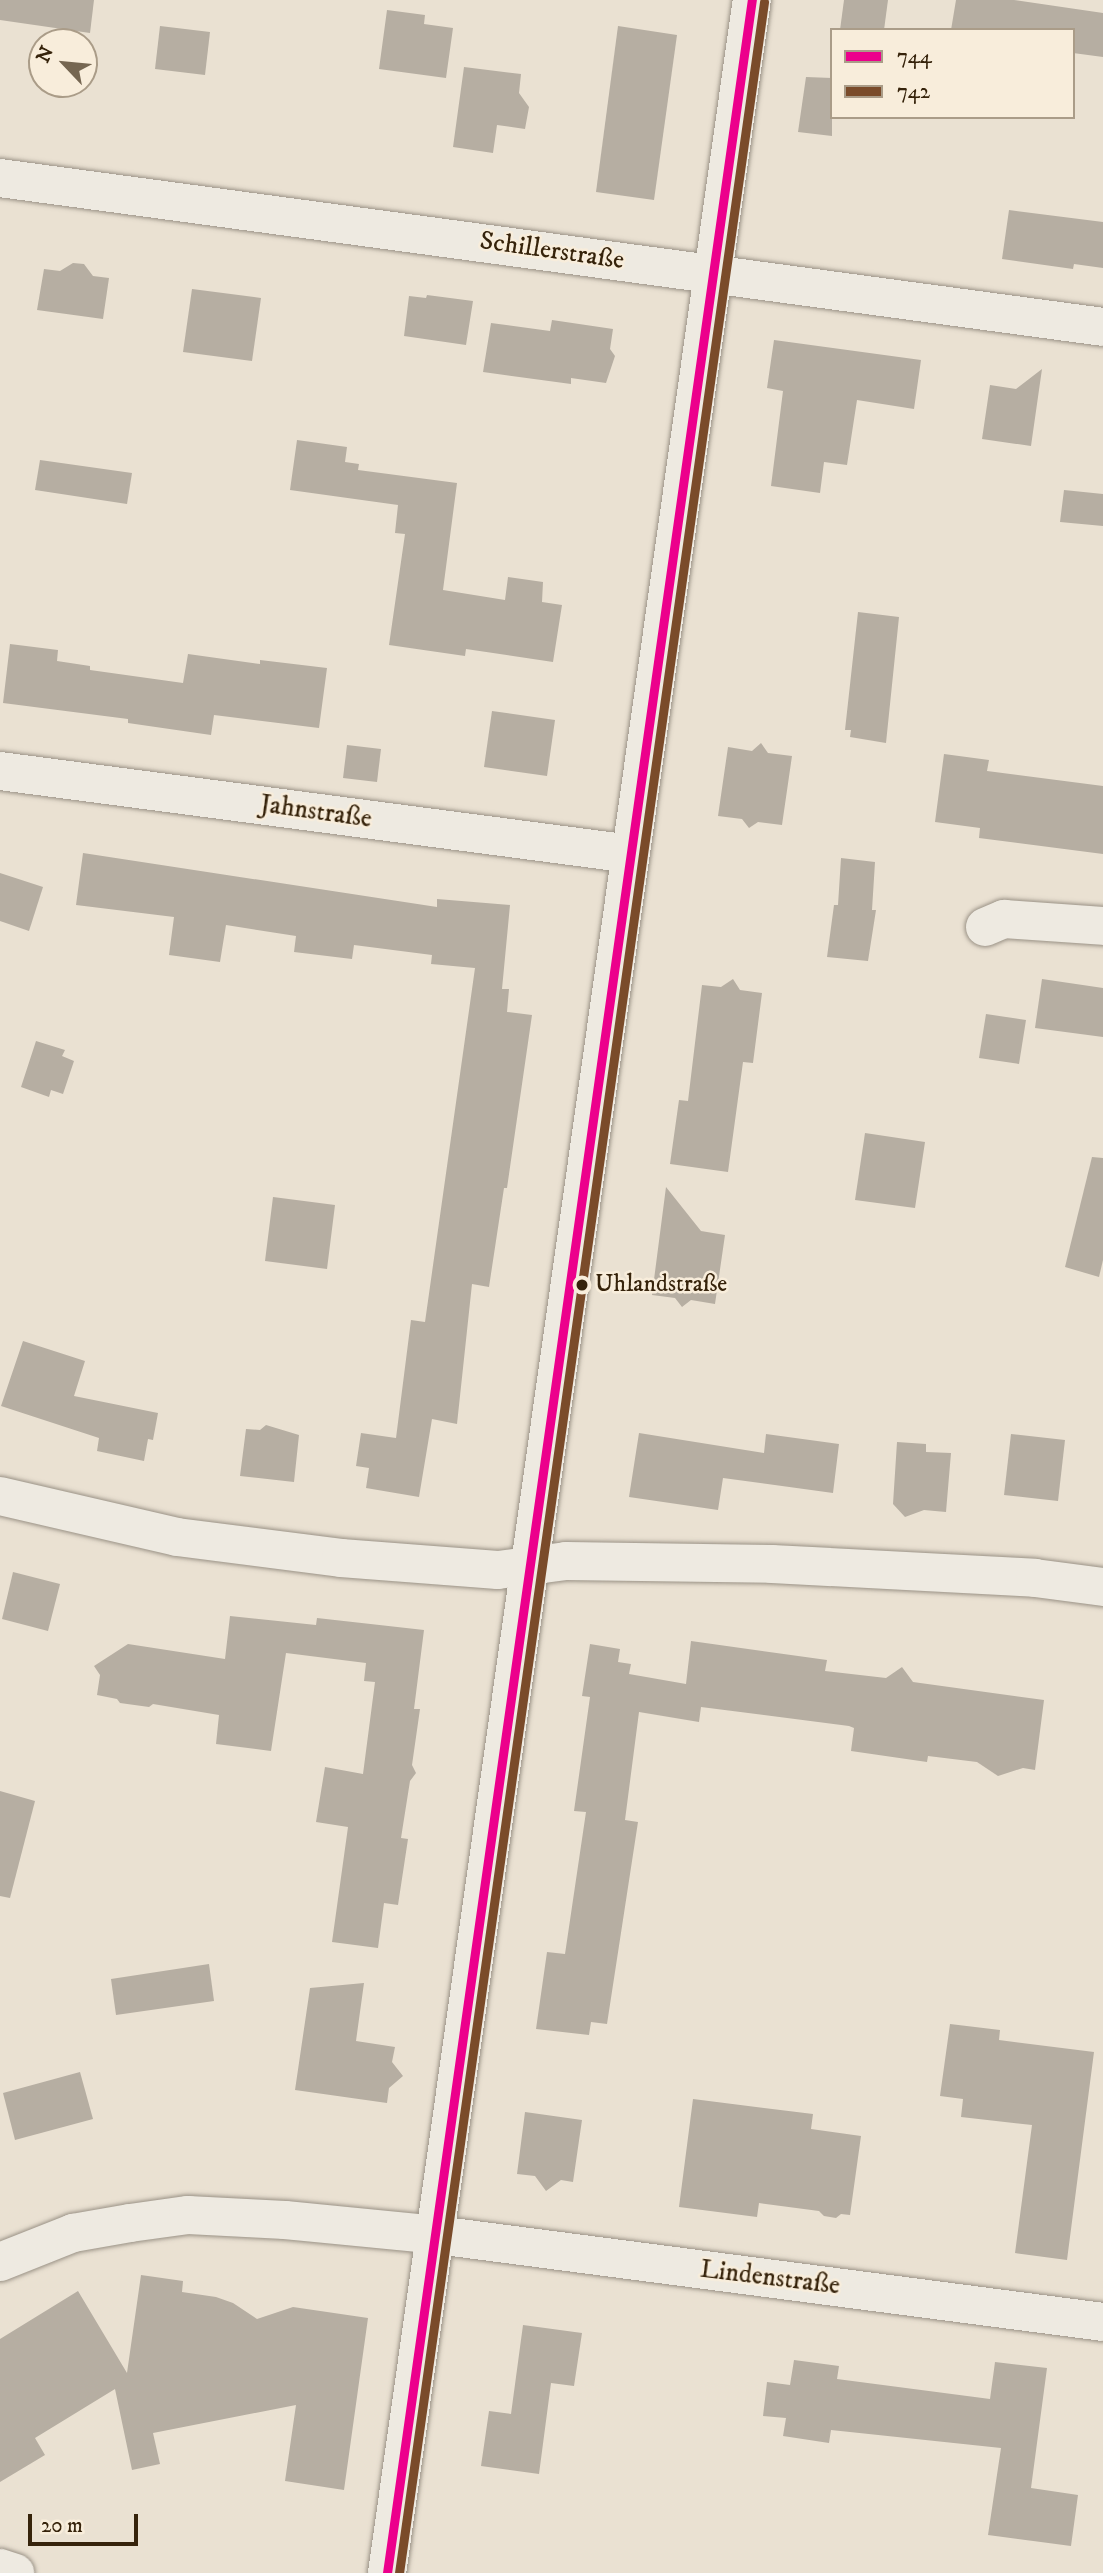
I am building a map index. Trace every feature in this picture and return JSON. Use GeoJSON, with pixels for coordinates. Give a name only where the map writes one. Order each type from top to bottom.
{"type":"FeatureCollection","features":[{"type":"Feature","properties":{"kind":"street"},"geometry":{"type":"LineString","coordinates":[[387,2573],[437,2235],[527,1568],[584,1196],[716,274],[752,0]]}},
{"type":"Feature","properties":{"kind":"street","name":"Schillerstraße"},"geometry":{"type":"LineString","coordinates":[[0,178],[1103,327]]}},
{"type":"Feature","properties":{"kind":"street","name":"Jahnstraße"},"geometry":{"type":"LineString","coordinates":[[0,771],[631,854]]}},
{"type":"Feature","properties":{"kind":"street"},"geometry":{"type":"LineString","coordinates":[[985,927],[1004,919],[1103,926]]}},
{"type":"Feature","properties":{"kind":"street"},"geometry":{"type":"LineString","coordinates":[[0,1496],[177,1538],[341,1558],[498,1570],[566,1561],[772,1564],[1035,1578],[1103,1587]]}},
{"type":"Feature","properties":{"kind":"street","name":"Lindenstraße"},"geometry":{"type":"LineString","coordinates":[[0,2262],[73,2233],[188,2215],[285,2220],[437,2235],[1103,2322]]}},
{"type":"Feature","properties":{"kind":"street"},"geometry":{"type":"LineString","coordinates":[[0,2568],[15,2573]]}},
{"type":"Feature","properties":{"kind":"building"},"geometry":{"type":"Polygon","coordinates":[[[0,0],[94,0],[91,28],[55,28],[0,20],[0,0]]]}},
{"type":"Feature","properties":{"kind":"building"},"geometry":{"type":"Polygon","coordinates":[[[844,0],[888,0],[884,28],[840,28],[844,0]]]}},
{"type":"Feature","properties":{"kind":"building"},"geometry":{"type":"Polygon","coordinates":[[[956,0],[1014,0],[1103,13],[1103,57],[1075,53],[1075,28],[951,28],[956,0]]]}},
{"type":"Feature","properties":{"kind":"building"},"geometry":{"type":"Polygon","coordinates":[[[387,10],[425,15],[424,24],[453,28],[446,78],[379,69],[387,10]]]}},
{"type":"Feature","properties":{"kind":"building"},"geometry":{"type":"Polygon","coordinates":[[[160,26],[210,32],[205,75],[155,69],[160,26]]]}},
{"type":"Feature","properties":{"kind":"building"},"geometry":{"type":"Polygon","coordinates":[[[618,26],[677,35],[654,200],[596,192],[618,26]]]}},
{"type":"Feature","properties":{"kind":"building"},"geometry":{"type":"Polygon","coordinates":[[[464,67],[521,74],[519,93],[529,107],[525,129],[497,125],[493,153],[453,147],[464,67]]]}},
{"type":"Feature","properties":{"kind":"building"},"geometry":{"type":"Polygon","coordinates":[[[806,77],[830,78],[832,136],[798,132],[806,77]]]}},
{"type":"Feature","properties":{"kind":"building"},"geometry":{"type":"Polygon","coordinates":[[[1009,210],[1103,222],[1103,268],[1074,264],[1073,269],[1002,259],[1009,210]]]}},
{"type":"Feature","properties":{"kind":"building"},"geometry":{"type":"Polygon","coordinates":[[[73,263],[84,264],[93,276],[109,278],[103,319],[37,310],[44,269],[60,271],[73,263]]]}},
{"type":"Feature","properties":{"kind":"building"},"geometry":{"type":"Polygon","coordinates":[[[192,289],[261,298],[252,361],[183,352],[192,289]]]}},
{"type":"Feature","properties":{"kind":"building"},"geometry":{"type":"Polygon","coordinates":[[[427,295],[473,301],[466,345],[404,336],[409,296],[426,298],[427,295]]]}},
{"type":"Feature","properties":{"kind":"building"},"geometry":{"type":"Polygon","coordinates":[[[552,320],[613,329],[610,349],[615,356],[606,383],[571,378],[571,384],[483,372],[491,323],[550,331],[552,320]]]}},
{"type":"Feature","properties":{"kind":"building"},"geometry":{"type":"Polygon","coordinates":[[[774,340],[921,360],[914,409],[857,400],[847,465],[824,462],[820,493],[771,486],[783,391],[767,388],[774,340]]]}},
{"type":"Feature","properties":{"kind":"building"},"geometry":{"type":"Polygon","coordinates":[[[1042,369],[1031,446],[982,439],[990,385],[1016,389],[1042,369]]]}},
{"type":"Feature","properties":{"kind":"building"},"geometry":{"type":"Polygon","coordinates":[[[297,440],[347,447],[345,462],[359,464],[358,470],[457,483],[443,590],[505,600],[508,577],[543,582],[542,602],[562,605],[553,662],[466,649],[465,656],[389,645],[405,534],[395,533],[398,505],[290,490],[297,440]]]}},
{"type":"Feature","properties":{"kind":"building"},"geometry":{"type":"Polygon","coordinates":[[[40,460],[132,473],[127,504],[35,490],[40,460]]]}},
{"type":"Feature","properties":{"kind":"building"},"geometry":{"type":"Polygon","coordinates":[[[1064,490],[1103,494],[1103,526],[1060,522],[1064,490]]]}},
{"type":"Feature","properties":{"kind":"building"},"geometry":{"type":"Polygon","coordinates":[[[858,612],[899,617],[886,743],[850,737],[851,730],[845,730],[858,612]]]}},
{"type":"Feature","properties":{"kind":"building"},"geometry":{"type":"Polygon","coordinates":[[[10,644],[58,650],[57,661],[90,666],[90,670],[183,683],[188,654],[260,664],[260,660],[327,668],[319,728],[214,715],[211,735],[128,723],[128,719],[3,703],[10,644]]]}},
{"type":"Feature","properties":{"kind":"building"},"geometry":{"type":"Polygon","coordinates":[[[492,711],[555,720],[547,776],[484,767],[492,711]]]}},
{"type":"Feature","properties":{"kind":"building"},"geometry":{"type":"Polygon","coordinates":[[[761,743],[768,753],[792,756],[782,825],[758,822],[749,828],[742,819],[718,816],[728,747],[752,751],[761,743]]]}},
{"type":"Feature","properties":{"kind":"building"},"geometry":{"type":"Polygon","coordinates":[[[347,745],[381,749],[377,782],[343,778],[347,745]]]}},
{"type":"Feature","properties":{"kind":"building"},"geometry":{"type":"Polygon","coordinates":[[[944,754],[989,760],[987,771],[1103,786],[1103,854],[979,838],[980,828],[935,822],[944,754]]]}},
{"type":"Feature","properties":{"kind":"building"},"geometry":{"type":"Polygon","coordinates":[[[83,853],[437,907],[437,899],[510,905],[502,989],[509,989],[507,1012],[532,1015],[507,1188],[504,1188],[489,1287],[472,1284],[457,1424],[432,1419],[419,1497],[366,1488],[369,1468],[356,1466],[361,1433],[396,1438],[411,1320],[425,1322],[475,968],[431,964],[432,955],[354,945],[352,959],[294,952],[296,936],[226,925],[220,962],[169,955],[174,917],[76,905],[83,853]]]}},
{"type":"Feature","properties":{"kind":"building"},"geometry":{"type":"Polygon","coordinates":[[[841,858],[875,862],[872,910],[876,910],[868,961],[827,957],[834,905],[838,905],[841,858]]]}},
{"type":"Feature","properties":{"kind":"building"},"geometry":{"type":"Polygon","coordinates":[[[0,873],[43,887],[29,931],[0,921],[0,873]]]}},
{"type":"Feature","properties":{"kind":"building"},"geometry":{"type":"Polygon","coordinates":[[[733,979],[740,990],[762,993],[753,1063],[743,1062],[728,1172],[670,1164],[679,1100],[688,1101],[702,985],[721,987],[733,979]]]}},
{"type":"Feature","properties":{"kind":"building"},"geometry":{"type":"Polygon","coordinates":[[[1042,979],[1103,988],[1103,1037],[1035,1028],[1042,979]]]}},
{"type":"Feature","properties":{"kind":"building"},"geometry":{"type":"Polygon","coordinates":[[[986,1014],[1026,1020],[1019,1064],[979,1058],[986,1014]]]}},
{"type":"Feature","properties":{"kind":"building"},"geometry":{"type":"Polygon","coordinates":[[[36,1041],[65,1050],[62,1056],[74,1061],[63,1094],[51,1090],[49,1097],[21,1087],[36,1041]]]}},
{"type":"Feature","properties":{"kind":"building"},"geometry":{"type":"Polygon","coordinates":[[[865,1133],[925,1142],[915,1208],[855,1200],[865,1133]]]}},
{"type":"Feature","properties":{"kind":"building"},"geometry":{"type":"Polygon","coordinates":[[[1092,1157],[1103,1158],[1103,1260],[1099,1277],[1065,1267],[1092,1157]]]}},
{"type":"Feature","properties":{"kind":"building"},"geometry":{"type":"Polygon","coordinates":[[[666,1187],[701,1231],[725,1235],[715,1304],[691,1300],[682,1307],[675,1298],[652,1295],[666,1187]]]}},
{"type":"Feature","properties":{"kind":"building"},"geometry":{"type":"Polygon","coordinates":[[[273,1197],[335,1205],[327,1269],[265,1261],[273,1197]]]}},
{"type":"Feature","properties":{"kind":"building"},"geometry":{"type":"Polygon","coordinates":[[[23,1341],[85,1361],[74,1396],[158,1413],[153,1440],[148,1439],[144,1461],[97,1451],[99,1438],[1,1406],[23,1341]]]}},
{"type":"Feature","properties":{"kind":"building"},"geometry":{"type":"Polygon","coordinates":[[[266,1425],[299,1435],[294,1482],[240,1476],[246,1429],[260,1430],[266,1425]]]}},
{"type":"Feature","properties":{"kind":"building"},"geometry":{"type":"Polygon","coordinates":[[[639,1433],[764,1453],[766,1434],[839,1444],[833,1493],[723,1478],[718,1510],[629,1497],[639,1433]]]}},
{"type":"Feature","properties":{"kind":"building"},"geometry":{"type":"Polygon","coordinates":[[[1011,1434],[1065,1440],[1058,1501],[1004,1495],[1011,1434]]]}},
{"type":"Feature","properties":{"kind":"building"},"geometry":{"type":"Polygon","coordinates":[[[897,1442],[926,1444],[926,1452],[951,1453],[946,1512],[924,1510],[905,1517],[893,1504],[897,1442]]]}},
{"type":"Feature","properties":{"kind":"building"},"geometry":{"type":"Polygon","coordinates":[[[13,1572],[60,1584],[48,1631],[2,1619],[13,1572]]]}},
{"type":"Feature","properties":{"kind":"building"},"geometry":{"type":"Polygon","coordinates":[[[230,1616],[316,1625],[317,1618],[424,1630],[414,1709],[420,1709],[412,1765],[416,1773],[410,1781],[401,1838],[408,1839],[398,1905],[384,1903],[378,1948],[332,1942],[348,1827],[316,1822],[325,1767],[363,1774],[375,1682],[364,1681],[366,1663],[286,1653],[271,1751],[216,1744],[219,1715],[153,1704],[149,1707],[120,1703],[117,1699],[97,1695],[100,1675],[94,1666],[128,1644],[225,1659],[230,1616]]]}},
{"type":"Feature","properties":{"kind":"building"},"geometry":{"type":"Polygon","coordinates":[[[691,1641],[827,1660],[825,1671],[886,1678],[902,1667],[913,1682],[1044,1700],[1035,1770],[1023,1768],[998,1776],[977,1762],[928,1756],[927,1762],[851,1751],[854,1728],[849,1726],[701,1707],[699,1722],[639,1712],[625,1820],[638,1822],[607,2024],[591,2022],[589,2035],[536,2029],[547,1952],[565,1954],[586,1812],[574,1811],[590,1697],[582,1696],[590,1644],[620,1649],[618,1662],[631,1664],[629,1674],[686,1684],[691,1641]]]}},
{"type":"Feature","properties":{"kind":"building"},"geometry":{"type":"Polygon","coordinates":[[[0,1791],[35,1801],[10,1898],[0,1896],[0,1791]]]}},
{"type":"Feature","properties":{"kind":"building"},"geometry":{"type":"Polygon","coordinates":[[[209,1964],[214,2001],[116,2015],[111,1979],[209,1964]]]}},
{"type":"Feature","properties":{"kind":"building"},"geometry":{"type":"Polygon","coordinates":[[[364,1983],[356,2041],[395,2047],[392,2062],[403,2076],[389,2088],[387,2103],[295,2090],[310,1988],[364,1983]]]}},
{"type":"Feature","properties":{"kind":"building"},"geometry":{"type":"Polygon","coordinates":[[[950,2024],[1000,2030],[999,2040],[1094,2052],[1067,2260],[1015,2253],[1032,2125],[961,2117],[963,2099],[940,2096],[950,2024]]]}},
{"type":"Feature","properties":{"kind":"building"},"geometry":{"type":"Polygon","coordinates":[[[80,2072],[93,2119],[15,2140],[3,2093],[80,2072]]]}},
{"type":"Feature","properties":{"kind":"building"},"geometry":{"type":"Polygon","coordinates":[[[693,2099],[813,2114],[811,2129],[861,2136],[850,2215],[841,2214],[836,2218],[824,2216],[819,2211],[759,2203],[757,2217],[679,2207],[693,2099]]]}},
{"type":"Feature","properties":{"kind":"building"},"geometry":{"type":"Polygon","coordinates":[[[525,2112],[582,2120],[573,2182],[561,2180],[546,2191],[535,2176],[517,2174],[525,2112]]]}},
{"type":"Feature","properties":{"kind":"building"},"geometry":{"type":"Polygon","coordinates":[[[141,2275],[183,2281],[182,2292],[216,2297],[233,2303],[257,2319],[293,2307],[368,2318],[344,2490],[285,2481],[296,2405],[153,2433],[160,2464],[132,2470],[115,2389],[35,2438],[45,2455],[0,2482],[0,2339],[78,2291],[127,2373],[141,2275]]]}},
{"type":"Feature","properties":{"kind":"building"},"geometry":{"type":"Polygon","coordinates":[[[523,2325],[582,2333],[574,2386],[551,2383],[539,2474],[481,2466],[489,2411],[511,2414],[523,2325]]]}},
{"type":"Feature","properties":{"kind":"building"},"geometry":{"type":"Polygon","coordinates":[[[794,2360],[839,2366],[837,2379],[990,2399],[995,2362],[1047,2368],[1031,2488],[1078,2495],[1071,2546],[988,2535],[1001,2448],[831,2430],[829,2443],[783,2436],[786,2418],[763,2416],[767,2382],[790,2385],[794,2360]]]}},
{"type":"Feature","properties":{"kind":"transit line","name":"744"},"geometry":{"type":"LineString","coordinates":[[387,2573],[752,0]]}},
{"type":"Feature","properties":{"kind":"transit line","name":"742"},"geometry":{"type":"LineString","coordinates":[[399,2573],[764,2]]}},
{"type":"Feature","properties":{"kind":"place","name":"Uhlandstraße"},"geometry":{"type":"Point","coordinates":[582,1285]}}]}
